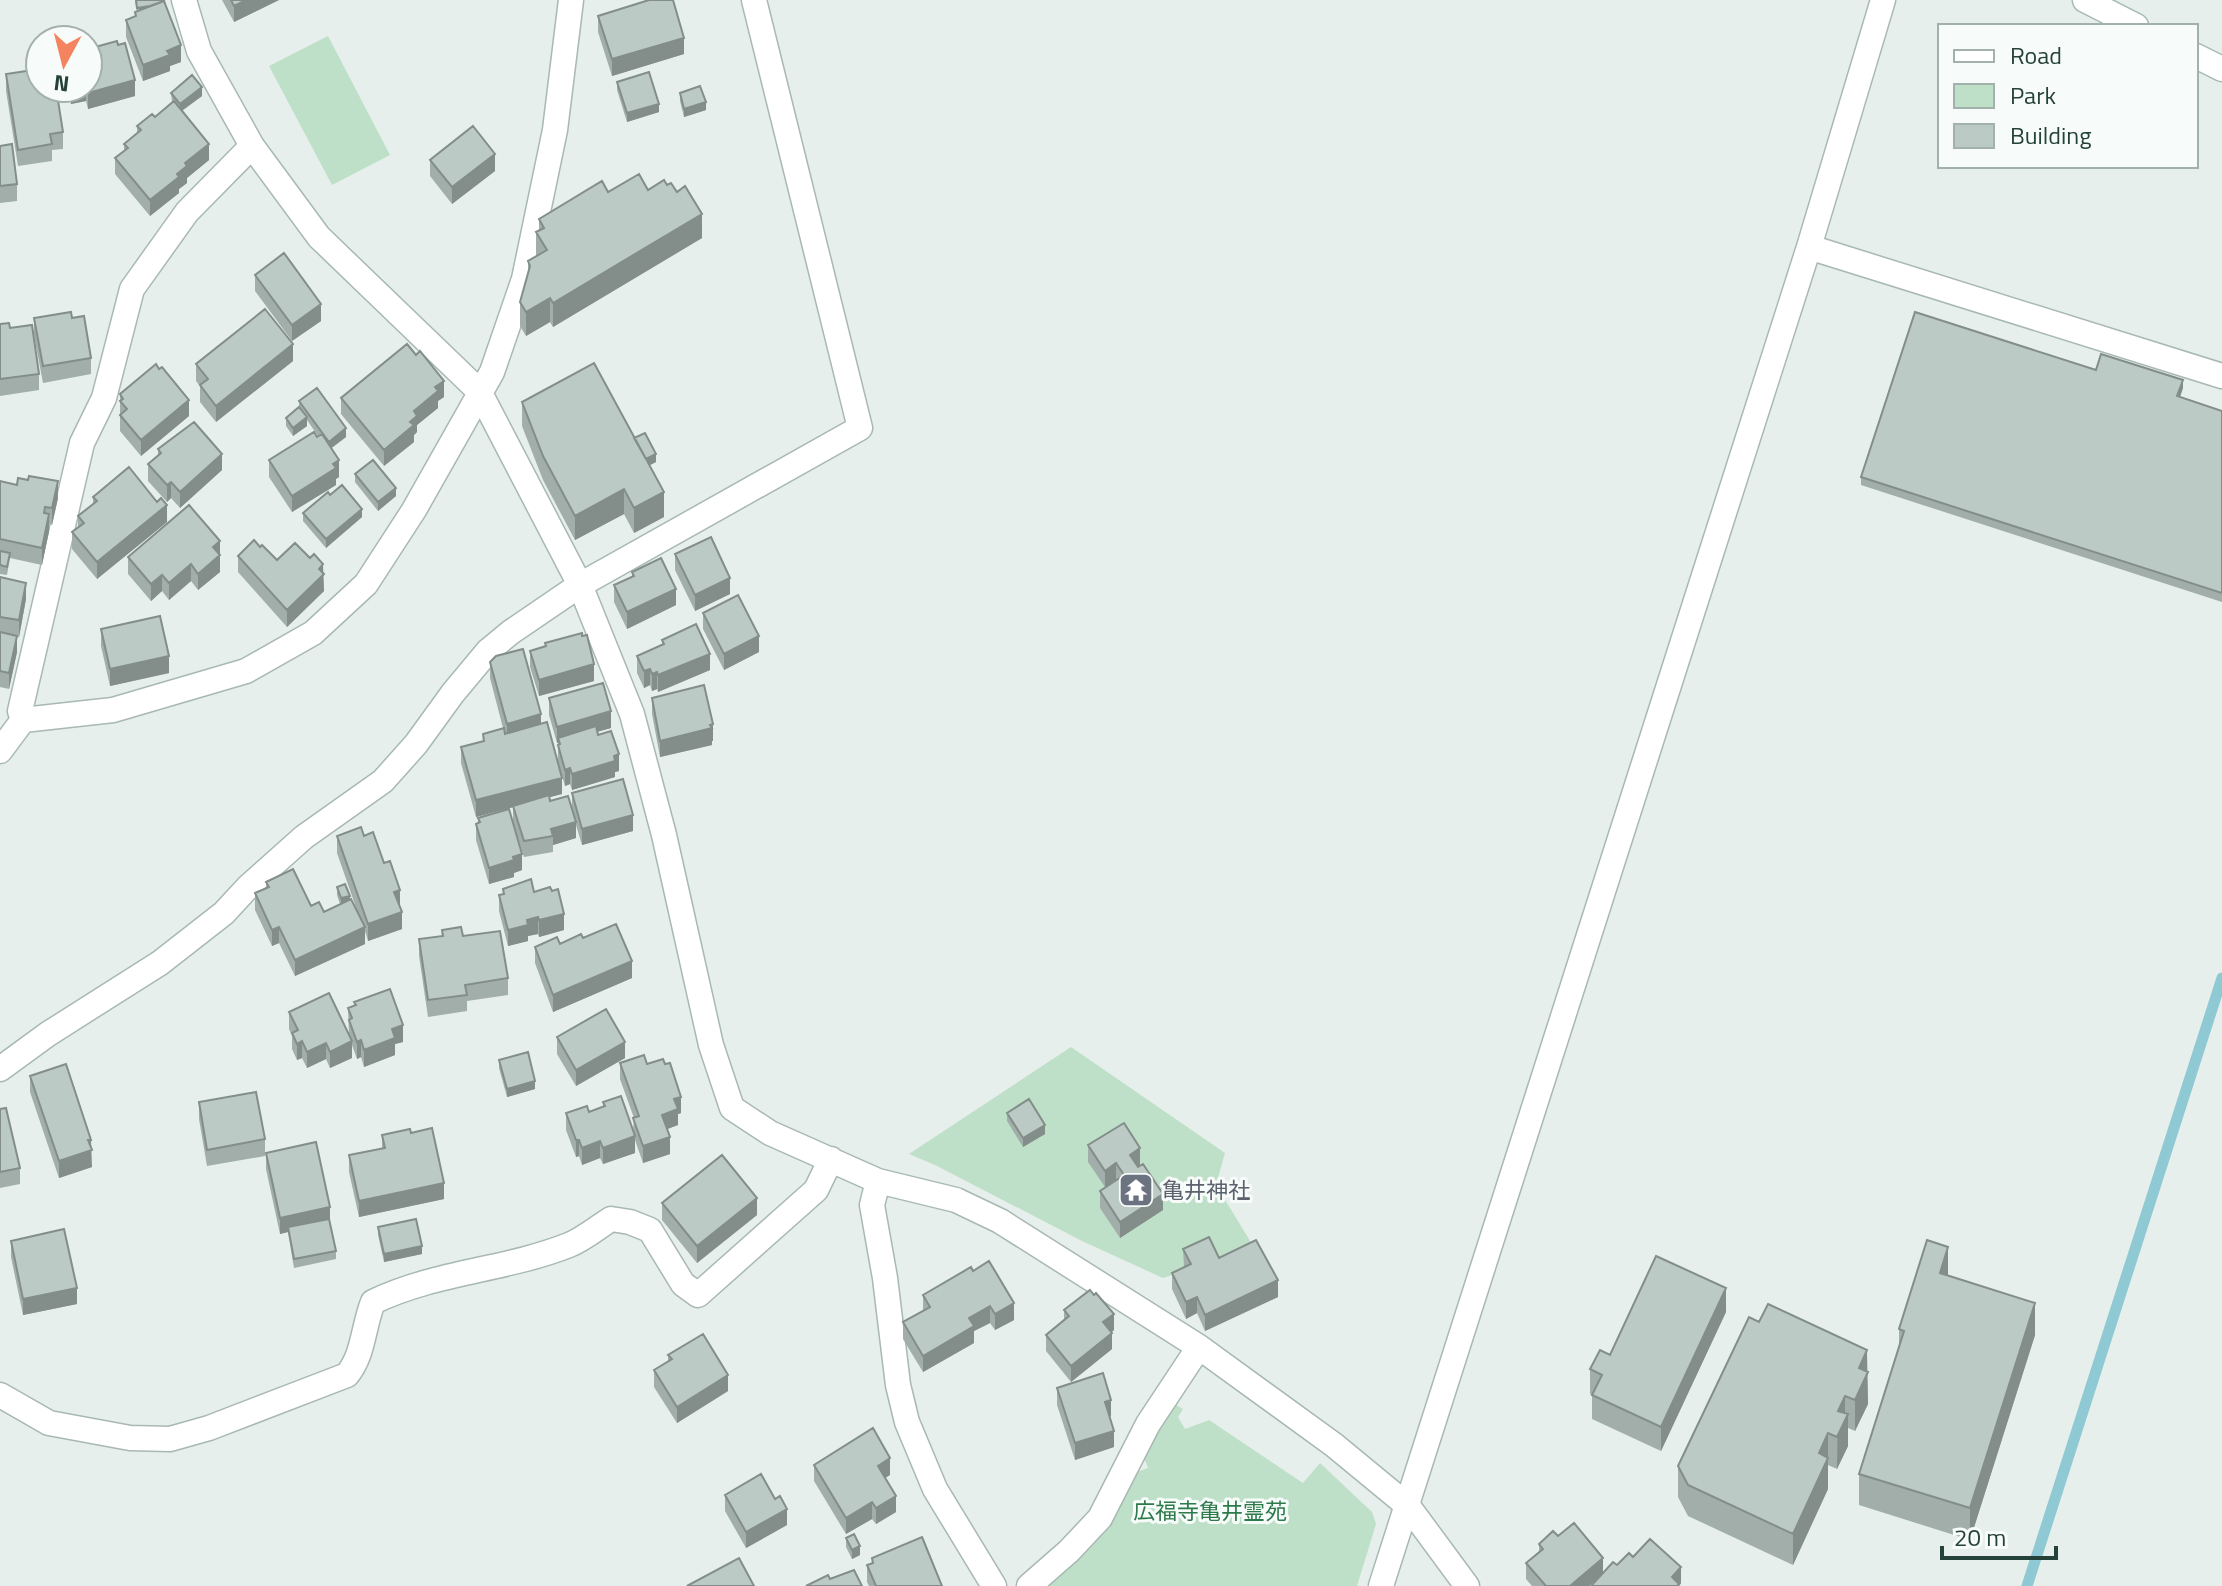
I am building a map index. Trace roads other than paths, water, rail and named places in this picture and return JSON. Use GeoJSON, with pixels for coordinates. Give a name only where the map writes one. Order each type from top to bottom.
{"type":"FeatureCollection","features":[{"type":"Feature","properties":{"kind":"street"},"geometry":{"type":"LineString","coordinates":[[184,0],[199,51],[252,146],[319,237],[479,391],[580,585],[632,714],[664,835],[711,1045],[732,1108],[770,1133],[878,1181],[956,1200],[1000,1221],[1199,1347],[1334,1445],[1408,1506],[1467,1586]]}},
{"type":"Feature","properties":{"kind":"street"},"geometry":{"type":"LineString","coordinates":[[0,751],[23,720],[113,710],[246,671],[313,633],[366,584],[414,510],[492,372],[524,279],[555,130],[571,0]]}},
{"type":"Feature","properties":{"kind":"street"},"geometry":{"type":"LineString","coordinates":[[0,1069],[48,1034],[160,963],[224,913],[304,837],[383,781],[416,744],[488,651],[523,623],[580,585],[860,428],[754,0]]}},
{"type":"Feature","properties":{"kind":"street"},"geometry":{"type":"LineString","coordinates":[[1381,1586],[1809,247],[1883,0]]}},
{"type":"Feature","properties":{"kind":"street"},"geometry":{"type":"LineString","coordinates":[[2085,0],[2132,24]]}},
{"type":"Feature","properties":{"kind":"street"},"geometry":{"type":"LineString","coordinates":[[2198,57],[2222,69]]}},
{"type":"Feature","properties":{"kind":"street"},"geometry":{"type":"LineString","coordinates":[[23,720],[20,711],[82,443],[104,398],[132,289],[187,212],[252,146]]}},
{"type":"Feature","properties":{"kind":"street"},"geometry":{"type":"LineString","coordinates":[[1809,247],[2222,376]]}},
{"type":"Feature","properties":{"kind":"street"},"geometry":{"type":"LineString","coordinates":[[0,1395],[49,1423],[130,1438],[170,1439],[209,1428],[347,1375],[358,1361],[373,1302],[439,1279],[571,1244],[611,1219],[650,1230],[683,1284],[698,1295],[816,1190],[831,1159]]}},
{"type":"Feature","properties":{"kind":"street"},"geometry":{"type":"LineString","coordinates":[[878,1181],[872,1205],[885,1278],[898,1385],[907,1422],[935,1489],[994,1586]]}},
{"type":"Feature","properties":{"kind":"street"},"geometry":{"type":"LineString","coordinates":[[1029,1586],[1100,1518],[1148,1424],[1199,1347]]}},
{"type":"Feature","properties":{"kind":"waterway"},"geometry":{"type":"LineString","coordinates":[[2027,1586],[2222,978]]}},
{"type":"Feature","properties":{"kind":"place","name":"亀井神社"},"geometry":{"type":"Point","coordinates":[1136,1190]}},
{"type":"Feature","properties":{"kind":"park label","name":"広福寺亀井霊苑"},"geometry":{"type":"Point","coordinates":[1210,1511]}}]}
